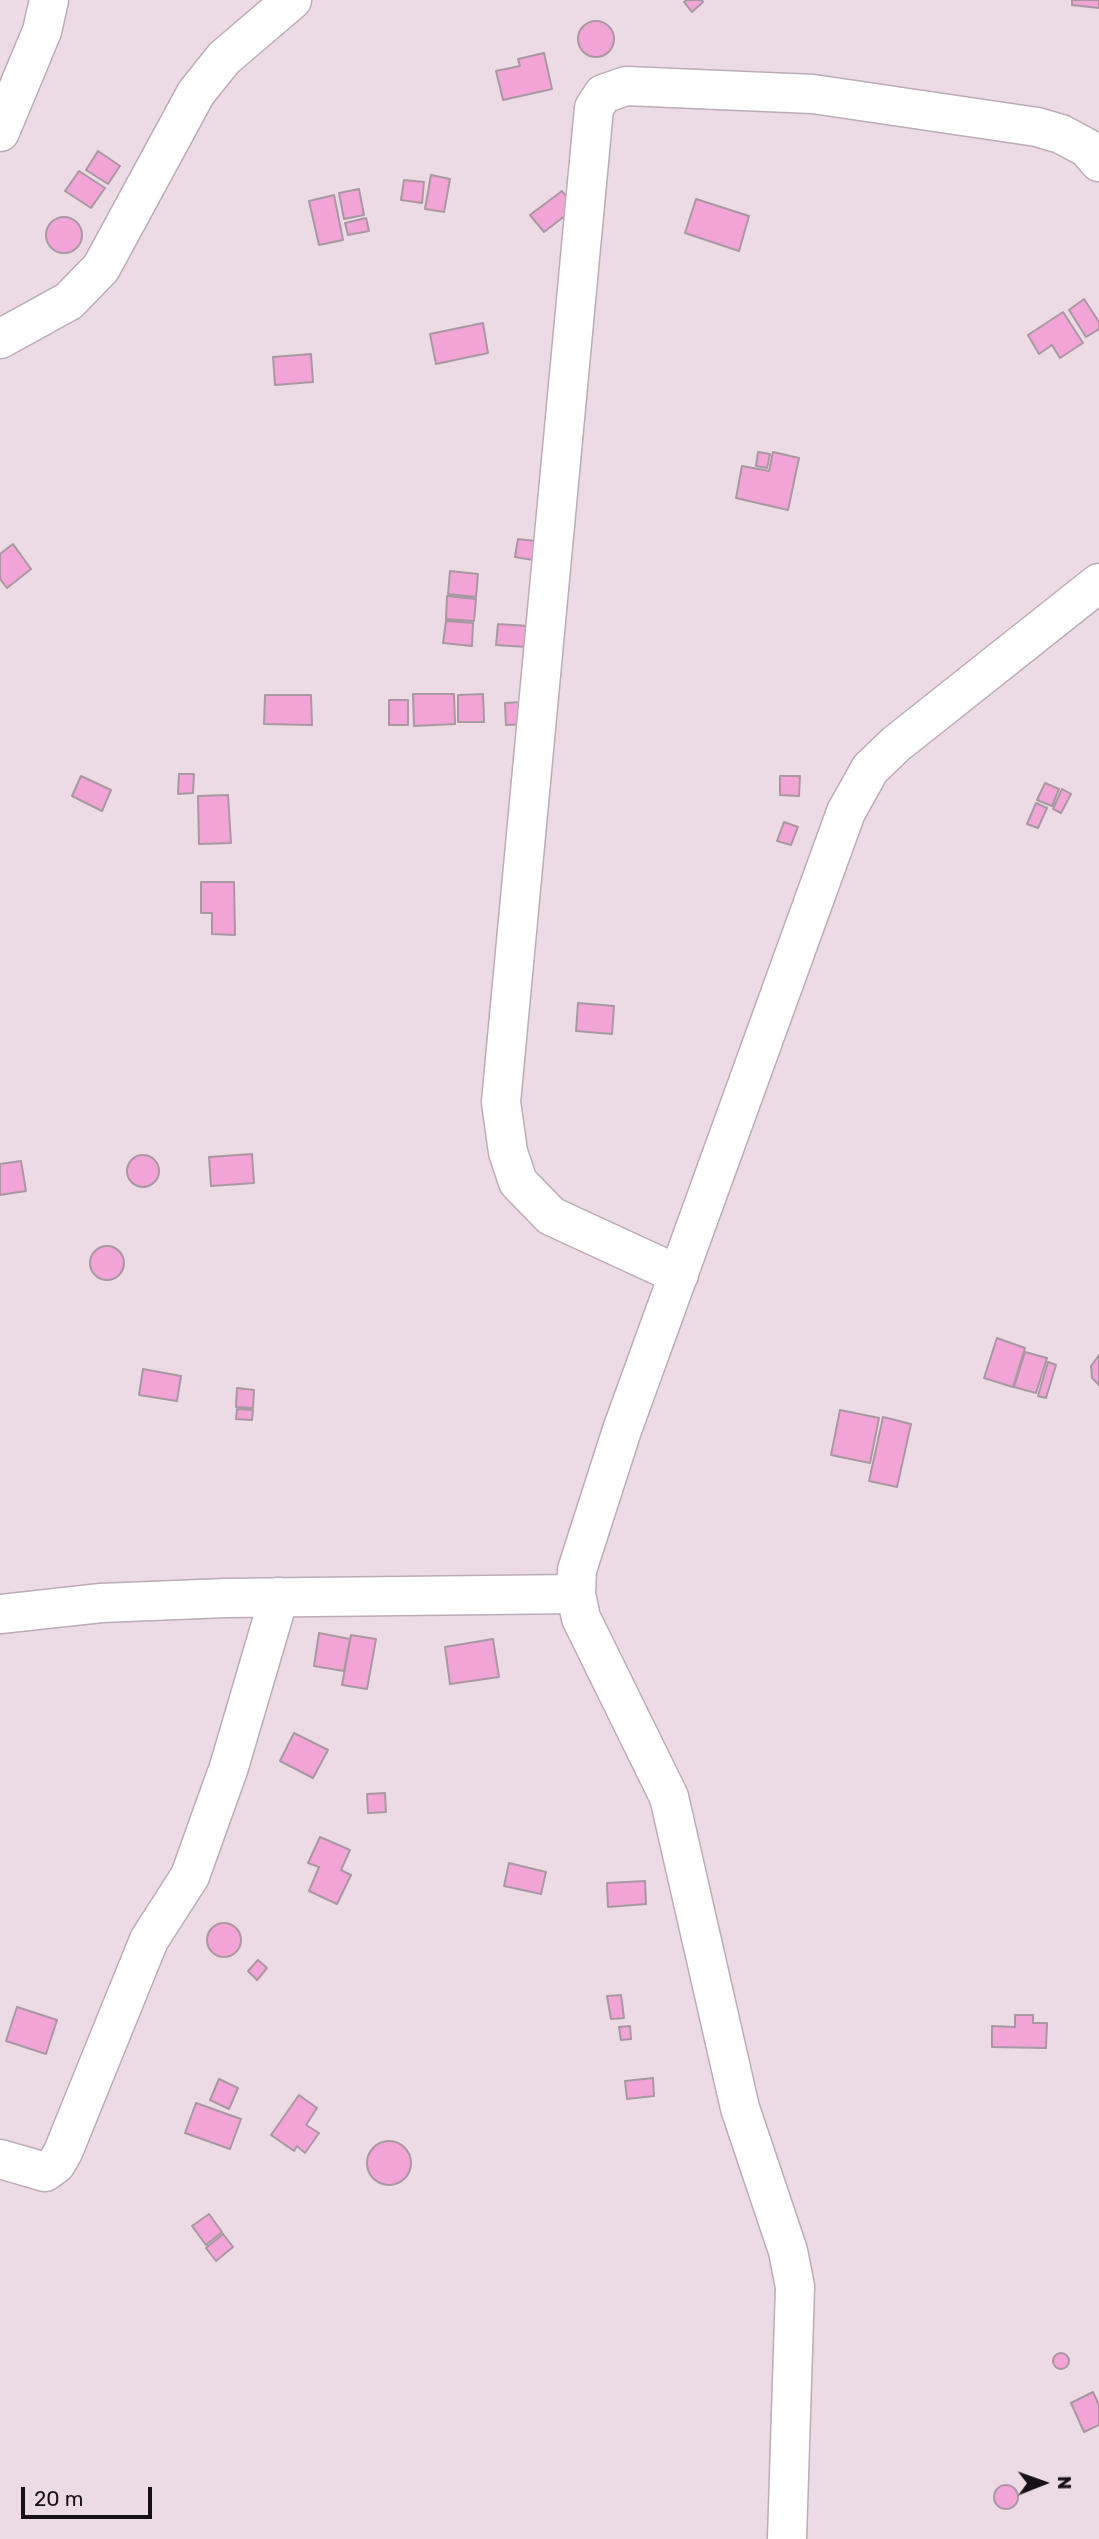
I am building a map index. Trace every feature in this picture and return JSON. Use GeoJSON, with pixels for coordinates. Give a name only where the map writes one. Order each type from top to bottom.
{"type":"FeatureCollection","features":[{"type":"Feature","properties":{"kind":"street"},"geometry":{"type":"LineString","coordinates":[[0,132],[42,31],[49,0]]}},
{"type":"Feature","properties":{"kind":"street"},"geometry":{"type":"LineString","coordinates":[[0,338],[69,301],[101,268],[196,93],[224,58],[292,0]]}},
{"type":"Feature","properties":{"kind":"street"},"geometry":{"type":"LineString","coordinates":[[679,1275],[551,1216],[518,1182],[508,1152],[501,1102],[594,108],[603,94],[626,86],[813,94],[1037,127],[1061,134],[1087,148],[1099,162]]}},
{"type":"Feature","properties":{"kind":"street"},"geometry":{"type":"LineString","coordinates":[[787,2539],[795,2287],[788,2251],[740,2108],[669,1797],[581,1618],[576,1594],[577,1570],[618,1443],[846,812],[870,769],[896,744],[1099,583]]}},
{"type":"Feature","properties":{"kind":"street"},"geometry":{"type":"LineString","coordinates":[[0,1614],[101,1603],[279,1597],[576,1594]]}},
{"type":"Feature","properties":{"kind":"street"},"geometry":{"type":"LineString","coordinates":[[0,2159],[45,2172],[56,2164],[63,2152],[149,1940],[190,1876],[229,1767],[279,1597]]}},
{"type":"Feature","properties":{"kind":"building"},"geometry":{"type":"Polygon","coordinates":[[[1072,0],[1099,0],[1099,8],[1072,5],[1072,0]]]}},
{"type":"Feature","properties":{"kind":"building"},"geometry":{"type":"Polygon","coordinates":[[[684,2],[703,2],[692,12],[684,2]]]}},
{"type":"Feature","properties":{"kind":"building"},"geometry":{"type":"Polygon","coordinates":[[[596,21],[608,27],[614,39],[608,51],[596,57],[584,51],[578,39],[584,27],[596,21]]]}},
{"type":"Feature","properties":{"kind":"building"},"geometry":{"type":"Polygon","coordinates":[[[544,53],[552,89],[503,100],[496,71],[520,66],[518,59],[544,53]]]}},
{"type":"Feature","properties":{"kind":"building"},"geometry":{"type":"Polygon","coordinates":[[[98,151],[120,166],[108,184],[86,170],[98,151]]]}},
{"type":"Feature","properties":{"kind":"building"},"geometry":{"type":"Polygon","coordinates":[[[79,171],[105,188],[91,208],[65,191],[79,171]]]}},
{"type":"Feature","properties":{"kind":"building"},"geometry":{"type":"Polygon","coordinates":[[[431,175],[450,179],[444,212],[425,209],[431,175]]]}},
{"type":"Feature","properties":{"kind":"building"},"geometry":{"type":"Polygon","coordinates":[[[404,180],[424,182],[422,203],[401,200],[404,180]]]}},
{"type":"Feature","properties":{"kind":"building"},"geometry":{"type":"Polygon","coordinates":[[[359,189],[364,215],[344,219],[339,193],[359,189]]]}},
{"type":"Feature","properties":{"kind":"building"},"geometry":{"type":"Polygon","coordinates":[[[562,191],[575,208],[544,232],[530,215],[562,191]]]}},
{"type":"Feature","properties":{"kind":"building"},"geometry":{"type":"Polygon","coordinates":[[[334,195],[343,240],[319,245],[309,201],[334,195]]]}},
{"type":"Feature","properties":{"kind":"building"},"geometry":{"type":"Polygon","coordinates":[[[696,199],[749,216],[739,251],[685,233],[696,199]]]}},
{"type":"Feature","properties":{"kind":"building"},"geometry":{"type":"Polygon","coordinates":[[[64,217],[77,222],[82,235],[77,248],[64,253],[51,248],[46,235],[51,222],[64,217]]]}},
{"type":"Feature","properties":{"kind":"building"},"geometry":{"type":"Polygon","coordinates":[[[366,218],[369,231],[348,235],[345,223],[366,218]]]}},
{"type":"Feature","properties":{"kind":"building"},"geometry":{"type":"Polygon","coordinates":[[[1084,299],[1099,322],[1099,329],[1086,337],[1069,310],[1084,299]]]}},
{"type":"Feature","properties":{"kind":"building"},"geometry":{"type":"Polygon","coordinates":[[[1063,312],[1083,343],[1060,358],[1052,345],[1039,354],[1028,335],[1063,312]]]}},
{"type":"Feature","properties":{"kind":"building"},"geometry":{"type":"Polygon","coordinates":[[[483,323],[488,353],[436,364],[430,334],[483,323]]]}},
{"type":"Feature","properties":{"kind":"building"},"geometry":{"type":"Polygon","coordinates":[[[311,354],[313,382],[275,385],[273,357],[311,354]]]}},
{"type":"Feature","properties":{"kind":"building"},"geometry":{"type":"Polygon","coordinates":[[[758,452],[770,454],[767,468],[756,466],[758,452]]]}},
{"type":"Feature","properties":{"kind":"building"},"geometry":{"type":"Polygon","coordinates":[[[773,452],[799,458],[788,510],[736,498],[742,466],[769,471],[773,452]]]}},
{"type":"Feature","properties":{"kind":"building"},"geometry":{"type":"Polygon","coordinates":[[[518,539],[543,542],[539,561],[515,557],[518,539]]]}},
{"type":"Feature","properties":{"kind":"building"},"geometry":{"type":"Polygon","coordinates":[[[13,544],[31,569],[7,588],[0,579],[0,554],[13,544]]]}},
{"type":"Feature","properties":{"kind":"building"},"geometry":{"type":"Polygon","coordinates":[[[450,571],[478,574],[476,597],[448,594],[450,571]]]}},
{"type":"Feature","properties":{"kind":"building"},"geometry":{"type":"Polygon","coordinates":[[[447,596],[476,599],[474,621],[446,619],[447,596]]]}},
{"type":"Feature","properties":{"kind":"building"},"geometry":{"type":"Polygon","coordinates":[[[446,621],[473,623],[472,646],[443,643],[446,621]]]}},
{"type":"Feature","properties":{"kind":"building"},"geometry":{"type":"Polygon","coordinates":[[[498,624],[528,626],[526,647],[496,645],[498,624]]]}},
{"type":"Feature","properties":{"kind":"building"},"geometry":{"type":"Polygon","coordinates":[[[413,694],[454,694],[455,724],[414,726],[413,694]]]}},
{"type":"Feature","properties":{"kind":"building"},"geometry":{"type":"Polygon","coordinates":[[[483,694],[484,722],[458,722],[458,695],[483,694]]]}},
{"type":"Feature","properties":{"kind":"building"},"geometry":{"type":"Polygon","coordinates":[[[265,695],[311,695],[312,725],[264,724],[265,695]]]}},
{"type":"Feature","properties":{"kind":"building"},"geometry":{"type":"Polygon","coordinates":[[[389,700],[408,700],[408,725],[389,725],[389,700]]]}},
{"type":"Feature","properties":{"kind":"building"},"geometry":{"type":"Polygon","coordinates":[[[523,702],[524,724],[506,725],[505,703],[523,702]]]}},
{"type":"Feature","properties":{"kind":"building"},"geometry":{"type":"Polygon","coordinates":[[[179,774],[194,774],[193,793],[178,794],[179,774]]]}},
{"type":"Feature","properties":{"kind":"building"},"geometry":{"type":"Polygon","coordinates":[[[81,776],[111,790],[102,811],[72,796],[81,776]]]}},
{"type":"Feature","properties":{"kind":"building"},"geometry":{"type":"Polygon","coordinates":[[[780,776],[800,776],[799,796],[780,795],[780,776]]]}},
{"type":"Feature","properties":{"kind":"building"},"geometry":{"type":"Polygon","coordinates":[[[1045,783],[1059,789],[1052,806],[1037,800],[1045,783]]]}},
{"type":"Feature","properties":{"kind":"building"},"geometry":{"type":"Polygon","coordinates":[[[1062,789],[1071,794],[1061,813],[1053,809],[1062,789]]]}},
{"type":"Feature","properties":{"kind":"building"},"geometry":{"type":"Polygon","coordinates":[[[228,795],[231,843],[199,844],[198,796],[228,795]]]}},
{"type":"Feature","properties":{"kind":"building"},"geometry":{"type":"Polygon","coordinates":[[[1036,803],[1047,808],[1038,828],[1027,824],[1036,803]]]}},
{"type":"Feature","properties":{"kind":"building"},"geometry":{"type":"Polygon","coordinates":[[[784,822],[798,827],[791,845],[777,841],[784,822]]]}},
{"type":"Feature","properties":{"kind":"building"},"geometry":{"type":"Polygon","coordinates":[[[201,882],[234,882],[235,935],[212,934],[212,913],[201,913],[201,882]]]}},
{"type":"Feature","properties":{"kind":"building"},"geometry":{"type":"Polygon","coordinates":[[[578,1003],[614,1006],[612,1034],[576,1031],[578,1003]]]}},
{"type":"Feature","properties":{"kind":"building"},"geometry":{"type":"Polygon","coordinates":[[[252,1154],[254,1183],[211,1186],[209,1157],[252,1154]]]}},
{"type":"Feature","properties":{"kind":"building"},"geometry":{"type":"Polygon","coordinates":[[[143,1155],[155,1159],[159,1171],[155,1183],[143,1187],[131,1183],[127,1171],[131,1159],[143,1155]]]}},
{"type":"Feature","properties":{"kind":"building"},"geometry":{"type":"Polygon","coordinates":[[[21,1161],[26,1191],[0,1195],[0,1164],[21,1161]]]}},
{"type":"Feature","properties":{"kind":"building"},"geometry":{"type":"Polygon","coordinates":[[[107,1246],[119,1251],[124,1263],[119,1275],[107,1280],[95,1275],[90,1263],[95,1251],[107,1246]]]}},
{"type":"Feature","properties":{"kind":"building"},"geometry":{"type":"Polygon","coordinates":[[[997,1338],[1025,1348],[1013,1387],[984,1378],[997,1338]]]}},
{"type":"Feature","properties":{"kind":"building"},"geometry":{"type":"Polygon","coordinates":[[[1025,1352],[1047,1358],[1036,1393],[1014,1387],[1025,1352]]]}},
{"type":"Feature","properties":{"kind":"building"},"geometry":{"type":"Polygon","coordinates":[[[1099,1355],[1099,1385],[1092,1378],[1091,1366],[1099,1355]]]}},
{"type":"Feature","properties":{"kind":"building"},"geometry":{"type":"Polygon","coordinates":[[[1048,1362],[1056,1365],[1046,1398],[1038,1396],[1048,1362]]]}},
{"type":"Feature","properties":{"kind":"building"},"geometry":{"type":"Polygon","coordinates":[[[143,1369],[181,1376],[177,1401],[139,1395],[143,1369]]]}},
{"type":"Feature","properties":{"kind":"building"},"geometry":{"type":"Polygon","coordinates":[[[237,1388],[254,1390],[253,1408],[236,1407],[237,1388]]]}},
{"type":"Feature","properties":{"kind":"building"},"geometry":{"type":"Polygon","coordinates":[[[237,1409],[253,1410],[252,1420],[236,1419],[237,1409]]]}},
{"type":"Feature","properties":{"kind":"building"},"geometry":{"type":"Polygon","coordinates":[[[840,1410],[879,1418],[870,1463],[831,1455],[840,1410]]]}},
{"type":"Feature","properties":{"kind":"building"},"geometry":{"type":"Polygon","coordinates":[[[883,1417],[911,1424],[897,1487],[869,1481],[883,1417]]]}},
{"type":"Feature","properties":{"kind":"building"},"geometry":{"type":"Polygon","coordinates":[[[319,1633],[350,1639],[344,1671],[314,1666],[319,1633]]]}},
{"type":"Feature","properties":{"kind":"building"},"geometry":{"type":"Polygon","coordinates":[[[351,1635],[376,1639],[367,1689],[342,1685],[351,1635]]]}},
{"type":"Feature","properties":{"kind":"building"},"geometry":{"type":"Polygon","coordinates":[[[493,1639],[499,1677],[450,1684],[445,1647],[493,1639]]]}},
{"type":"Feature","properties":{"kind":"building"},"geometry":{"type":"Polygon","coordinates":[[[294,1733],[328,1750],[313,1778],[280,1761],[294,1733]]]}},
{"type":"Feature","properties":{"kind":"building"},"geometry":{"type":"Polygon","coordinates":[[[385,1793],[386,1812],[368,1813],[367,1794],[385,1793]]]}},
{"type":"Feature","properties":{"kind":"building"},"geometry":{"type":"Polygon","coordinates":[[[320,1837],[350,1850],[341,1870],[351,1875],[337,1904],[309,1891],[319,1867],[308,1863],[320,1837]]]}},
{"type":"Feature","properties":{"kind":"building"},"geometry":{"type":"Polygon","coordinates":[[[509,1863],[546,1872],[541,1894],[504,1886],[509,1863]]]}},
{"type":"Feature","properties":{"kind":"building"},"geometry":{"type":"Polygon","coordinates":[[[645,1881],[646,1904],[608,1907],[607,1883],[645,1881]]]}},
{"type":"Feature","properties":{"kind":"building"},"geometry":{"type":"Polygon","coordinates":[[[224,1923],[236,1928],[241,1940],[236,1952],[224,1957],[212,1952],[207,1940],[212,1928],[224,1923]]]}},
{"type":"Feature","properties":{"kind":"building"},"geometry":{"type":"Polygon","coordinates":[[[258,1960],[267,1968],[257,1980],[248,1971],[258,1960]]]}},
{"type":"Feature","properties":{"kind":"building"},"geometry":{"type":"Polygon","coordinates":[[[621,1995],[624,2018],[611,2019],[607,1996],[621,1995]]]}},
{"type":"Feature","properties":{"kind":"building"},"geometry":{"type":"Polygon","coordinates":[[[17,2007],[57,2020],[46,2054],[6,2041],[17,2007]]]}},
{"type":"Feature","properties":{"kind":"building"},"geometry":{"type":"Polygon","coordinates":[[[1015,2015],[1033,2015],[1033,2023],[1047,2023],[1046,2048],[992,2047],[992,2026],[1015,2027],[1015,2015]]]}},
{"type":"Feature","properties":{"kind":"building"},"geometry":{"type":"Polygon","coordinates":[[[630,2026],[631,2039],[621,2040],[619,2027],[630,2026]]]}},
{"type":"Feature","properties":{"kind":"building"},"geometry":{"type":"Polygon","coordinates":[[[653,2078],[654,2096],[627,2099],[625,2081],[653,2078]]]}},
{"type":"Feature","properties":{"kind":"building"},"geometry":{"type":"Polygon","coordinates":[[[219,2079],[238,2088],[229,2109],[210,2100],[219,2079]]]}},
{"type":"Feature","properties":{"kind":"building"},"geometry":{"type":"Polygon","coordinates":[[[299,2095],[317,2108],[306,2125],[319,2133],[305,2153],[297,2146],[294,2151],[271,2135],[299,2095]]]}},
{"type":"Feature","properties":{"kind":"building"},"geometry":{"type":"Polygon","coordinates":[[[196,2103],[241,2119],[230,2149],[185,2133],[196,2103]]]}},
{"type":"Feature","properties":{"kind":"building"},"geometry":{"type":"Polygon","coordinates":[[[389,2141],[404,2148],[411,2163],[404,2178],[389,2185],[374,2178],[367,2163],[374,2148],[389,2141]]]}},
{"type":"Feature","properties":{"kind":"building"},"geometry":{"type":"Polygon","coordinates":[[[209,2214],[222,2232],[206,2245],[192,2226],[209,2214]]]}},
{"type":"Feature","properties":{"kind":"building"},"geometry":{"type":"Polygon","coordinates":[[[223,2234],[233,2247],[216,2261],[206,2248],[223,2234]]]}},
{"type":"Feature","properties":{"kind":"building"},"geometry":{"type":"Polygon","coordinates":[[[1058,2353],[1064,2353],[1069,2361],[1067,2367],[1058,2369],[1053,2364],[1053,2358],[1058,2353]]]}},
{"type":"Feature","properties":{"kind":"building"},"geometry":{"type":"Polygon","coordinates":[[[1093,2392],[1099,2405],[1099,2425],[1084,2432],[1071,2403],[1093,2392]]]}},
{"type":"Feature","properties":{"kind":"building"},"geometry":{"type":"Polygon","coordinates":[[[1006,2485],[1017,2492],[1018,2497],[1011,2508],[1006,2509],[995,2502],[994,2497],[1001,2486],[1006,2485]]]}}]}
